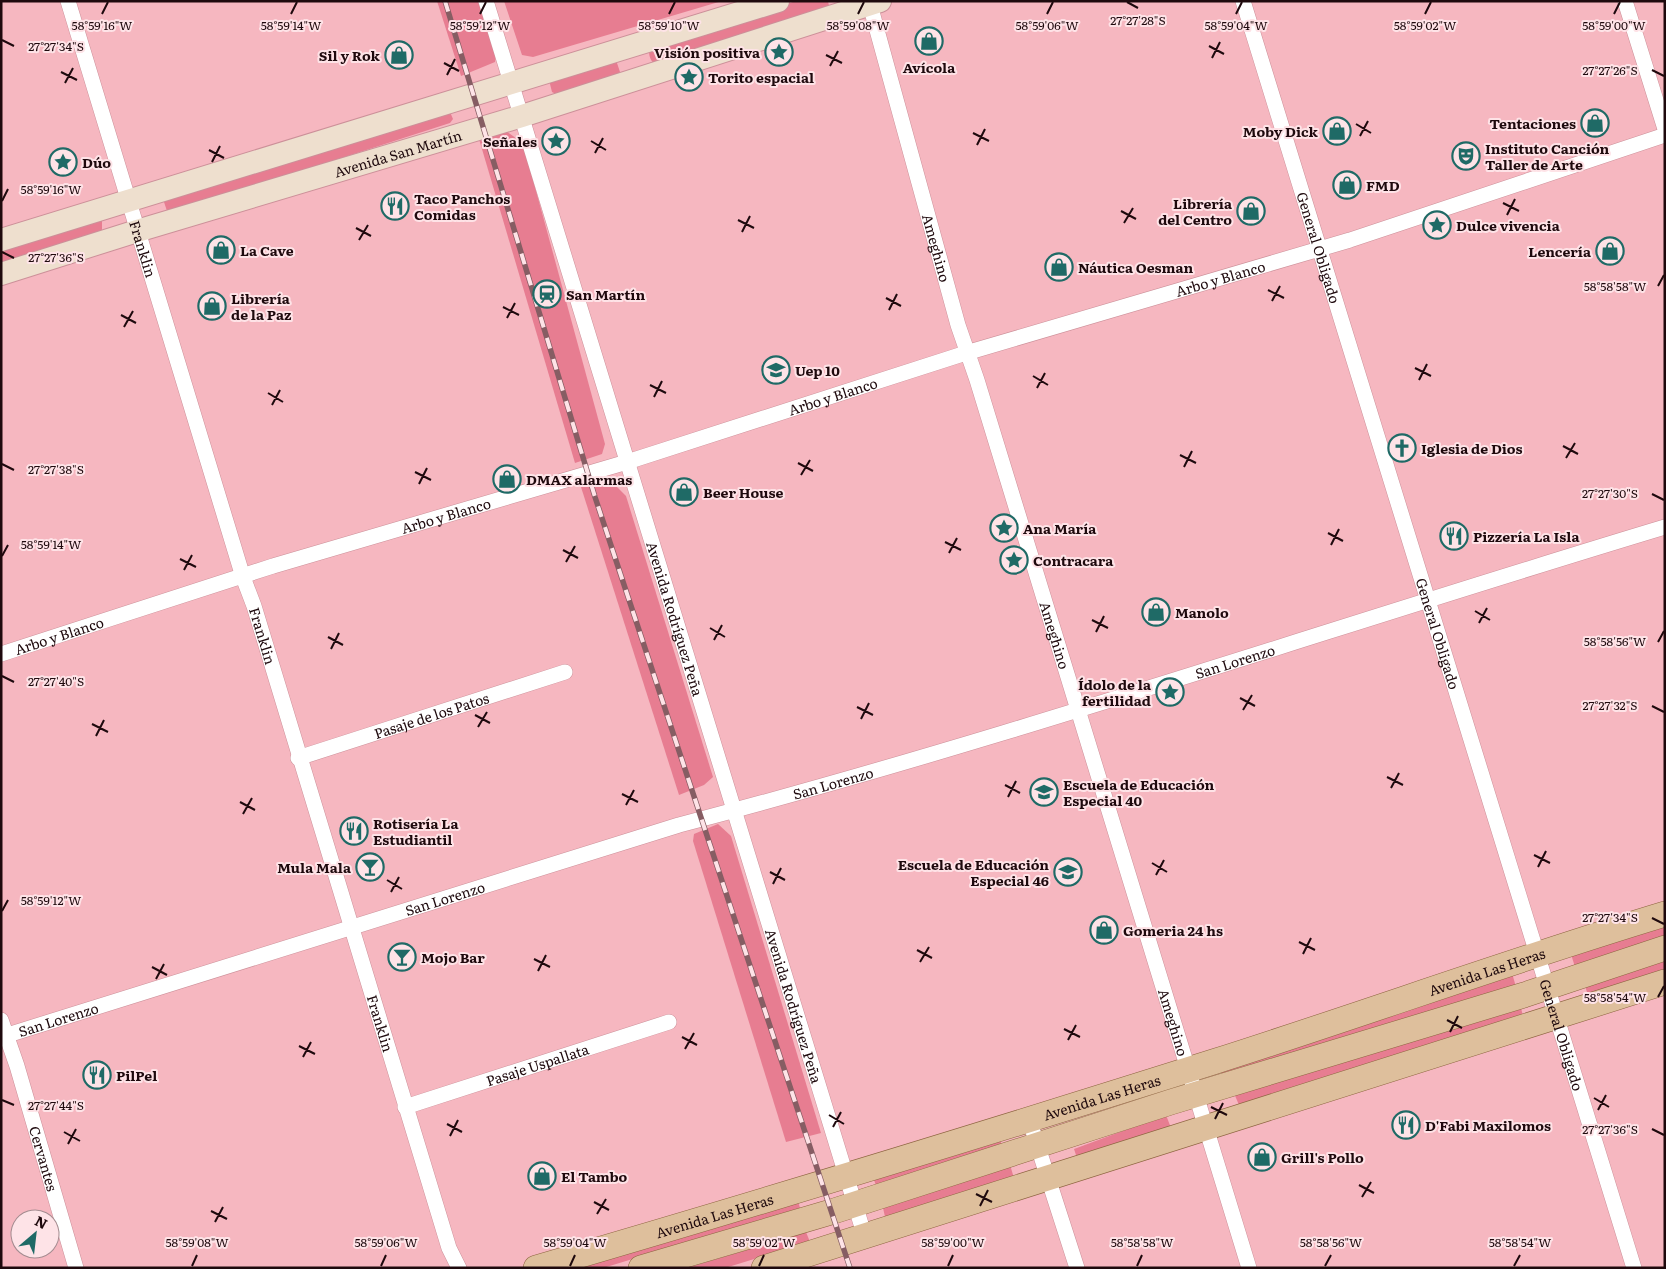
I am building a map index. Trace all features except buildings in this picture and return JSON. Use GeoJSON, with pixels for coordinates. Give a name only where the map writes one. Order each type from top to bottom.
{"type":"FeatureCollection","features":[{"type":"Feature","properties":{"kind":"main road"},"geometry":{"type":"LineString","coordinates":[[1,240],[778,1]]}},
{"type":"Feature","properties":{"kind":"main road","name":"Avenida San Martín"},"geometry":{"type":"LineString","coordinates":[[1,274],[137,231],[522,116],[873,2]]}},
{"type":"Feature","properties":{"kind":"main road"},"geometry":{"type":"LineString","coordinates":[[626,48],[636,79]]}},
{"type":"Feature","properties":{"kind":"main road","name":"Avenida Las Heras"},"geometry":{"type":"LineString","coordinates":[[536,1268],[1188,1070],[1537,954],[1665,914]]}},
{"type":"Feature","properties":{"kind":"main road","name":"Avenida Las Heras"},"geometry":{"type":"LineString","coordinates":[[641,1268],[856,1203],[1665,948]]}},
{"type":"Feature","properties":{"kind":"main road"},"geometry":{"type":"LineString","coordinates":[[764,1268],[1665,982]]}},
{"type":"Feature","properties":{"kind":"street","name":"Franklin"},"geometry":{"type":"LineString","coordinates":[[68,1],[243,577],[254,606],[298,758],[352,929],[405,1107],[449,1248],[459,1268]]}},
{"type":"Feature","properties":{"kind":"street","name":"Avenida Rodríguez Peña"},"geometry":{"type":"LineString","coordinates":[[486,1],[865,1237]]}},
{"type":"Feature","properties":{"kind":"street","name":"General Obligado"},"geometry":{"type":"LineString","coordinates":[[1243,1],[1634,1268]]}},
{"type":"Feature","properties":{"kind":"street"},"geometry":{"type":"LineString","coordinates":[[1625,1],[1665,130]]}},
{"type":"Feature","properties":{"kind":"street","name":"Ameghino"},"geometry":{"type":"LineString","coordinates":[[873,2],[966,353],[978,380],[1249,1268]]}},
{"type":"Feature","properties":{"kind":"street","name":"Arbo y Blanco"},"geometry":{"type":"LineString","coordinates":[[1,654],[273,566],[627,462],[966,353],[1320,248],[1665,135]]}},
{"type":"Feature","properties":{"kind":"street","name":"San Lorenzo"},"geometry":{"type":"LineString","coordinates":[[4,1036],[734,810],[762,804],[1078,709],[1426,599],[1665,527]]}},
{"type":"Feature","properties":{"kind":"street","name":"Pasaje de los Patos"},"geometry":{"type":"LineString","coordinates":[[298,758],[565,672]]}},
{"type":"Feature","properties":{"kind":"street","name":"Cervantes"},"geometry":{"type":"LineString","coordinates":[[1,1020],[4,1036],[76,1268]]}},
{"type":"Feature","properties":{"kind":"street","name":"Pasaje Uspallata"},"geometry":{"type":"LineString","coordinates":[[405,1107],[669,1022]]}},
{"type":"Feature","properties":{"kind":"street"},"geometry":{"type":"LineString","coordinates":[[1029,1119],[1077,1268]]}},
{"type":"Feature","properties":{"kind":"shaded area"},"geometry":{"type":"Polygon","coordinates":[[[437,1],[481,1],[497,51],[495,62],[461,76],[437,1]]]}},
{"type":"Feature","properties":{"kind":"shaded area"},"geometry":{"type":"Polygon","coordinates":[[[504,1],[722,1],[533,57],[522,55],[504,1]]]}},
{"type":"Feature","properties":{"kind":"shaded area"},"geometry":{"type":"Polygon","coordinates":[[[796,1],[828,1],[829,6],[658,67],[650,57],[650,45],[796,1]]]}},
{"type":"Feature","properties":{"kind":"shaded area"},"geometry":{"type":"Polygon","coordinates":[[[616,60],[620,72],[615,77],[560,96],[552,92],[549,80],[616,60]]]}},
{"type":"Feature","properties":{"kind":"shaded area"},"geometry":{"type":"Polygon","coordinates":[[[450,112],[453,119],[450,123],[168,214],[163,199],[450,112]]]}},
{"type":"Feature","properties":{"kind":"shaded area"},"geometry":{"type":"Polygon","coordinates":[[[506,131],[523,143],[605,444],[602,454],[575,463],[479,139],[506,131]]]}},
{"type":"Feature","properties":{"kind":"shaded area"},"geometry":{"type":"Polygon","coordinates":[[[102,220],[102,232],[1,264],[1,247],[102,220]]]}},
{"type":"Feature","properties":{"kind":"shaded area"},"geometry":{"type":"Polygon","coordinates":[[[610,480],[626,496],[713,777],[704,785],[679,795],[581,487],[610,480]]]}},
{"type":"Feature","properties":{"kind":"shaded area"},"geometry":{"type":"Polygon","coordinates":[[[718,824],[731,836],[821,1133],[786,1142],[693,841],[694,834],[718,824]]]}},
{"type":"Feature","properties":{"kind":"shaded area"},"geometry":{"type":"Polygon","coordinates":[[[1665,922],[1665,939],[1575,967],[1570,951],[1665,922]]]}},
{"type":"Feature","properties":{"kind":"shaded area"},"geometry":{"type":"Polygon","coordinates":[[[1665,957],[1665,974],[1589,998],[1584,983],[1665,957]]]}},
{"type":"Feature","properties":{"kind":"shaded area"},"geometry":{"type":"Polygon","coordinates":[[[1512,973],[1516,987],[1224,1079],[1220,1066],[1512,973]]]}},
{"type":"Feature","properties":{"kind":"shaded area"},"geometry":{"type":"Polygon","coordinates":[[[1520,1004],[1523,1016],[1239,1105],[1233,1091],[1520,1004]]]}},
{"type":"Feature","properties":{"kind":"shaded area"},"geometry":{"type":"Polygon","coordinates":[[[1166,1115],[1171,1128],[1078,1161],[1074,1149],[1166,1115]]]}},
{"type":"Feature","properties":{"kind":"shaded area"},"geometry":{"type":"Polygon","coordinates":[[[999,1136],[1003,1149],[876,1186],[872,1173],[999,1136]]]}},
{"type":"Feature","properties":{"kind":"shaded area"},"geometry":{"type":"Polygon","coordinates":[[[1010,1165],[1014,1178],[885,1217],[882,1203],[1010,1165]]]}},
{"type":"Feature","properties":{"kind":"shaded area"},"geometry":{"type":"Polygon","coordinates":[[[797,1198],[800,1208],[603,1268],[567,1268],[797,1198]]]}},
{"type":"Feature","properties":{"kind":"shaded area"},"geometry":{"type":"Polygon","coordinates":[[[806,1232],[810,1242],[725,1268],[687,1268],[806,1232]]]}},
{"type":"Feature","properties":{"kind":"railway"},"geometry":{"type":"LineString","coordinates":[[445,1],[595,497],[850,1268]]}},
{"type":"Feature","properties":{"kind":"place","name":"Avícola"},"geometry":{"type":"Point","coordinates":[929,41]}},
{"type":"Feature","properties":{"kind":"place","name":"Visión positiva"},"geometry":{"type":"Point","coordinates":[779,52]}},
{"type":"Feature","properties":{"kind":"place","name":"Sil y Rok"},"geometry":{"type":"Point","coordinates":[399,55]}},
{"type":"Feature","properties":{"kind":"place","name":"Torito espacial"},"geometry":{"type":"Point","coordinates":[689,77]}},
{"type":"Feature","properties":{"kind":"place","name":"Tentaciones"},"geometry":{"type":"Point","coordinates":[1595,123]}},
{"type":"Feature","properties":{"kind":"place","name":"Moby Dick"},"geometry":{"type":"Point","coordinates":[1337,131]}},
{"type":"Feature","properties":{"kind":"place","name":"Señales"},"geometry":{"type":"Point","coordinates":[556,141]}},
{"type":"Feature","properties":{"kind":"place","name":"Instituto Canción Taller de Arte"},"geometry":{"type":"Point","coordinates":[1466,156]}},
{"type":"Feature","properties":{"kind":"place","name":"Dúo"},"geometry":{"type":"Point","coordinates":[63,162]}},
{"type":"Feature","properties":{"kind":"place","name":"FMD"},"geometry":{"type":"Point","coordinates":[1347,185]}},
{"type":"Feature","properties":{"kind":"place","name":"Taco Panchos Comidas"},"geometry":{"type":"Point","coordinates":[395,206]}},
{"type":"Feature","properties":{"kind":"place","name":"Librería del Centro"},"geometry":{"type":"Point","coordinates":[1251,211]}},
{"type":"Feature","properties":{"kind":"place","name":"Dulce vivencia"},"geometry":{"type":"Point","coordinates":[1437,225]}},
{"type":"Feature","properties":{"kind":"place","name":"La Cave"},"geometry":{"type":"Point","coordinates":[221,250]}},
{"type":"Feature","properties":{"kind":"place","name":"Lencería"},"geometry":{"type":"Point","coordinates":[1610,251]}},
{"type":"Feature","properties":{"kind":"place","name":"Náutica Oesman"},"geometry":{"type":"Point","coordinates":[1059,267]}},
{"type":"Feature","properties":{"kind":"place","name":"San Martín"},"geometry":{"type":"Point","coordinates":[547,294]}},
{"type":"Feature","properties":{"kind":"place","name":"Librería de la Paz"},"geometry":{"type":"Point","coordinates":[212,306]}},
{"type":"Feature","properties":{"kind":"place","name":"Uep 10"},"geometry":{"type":"Point","coordinates":[776,370]}},
{"type":"Feature","properties":{"kind":"place","name":"Iglesia de Dios"},"geometry":{"type":"Point","coordinates":[1402,448]}},
{"type":"Feature","properties":{"kind":"place","name":"DMAX alarmas"},"geometry":{"type":"Point","coordinates":[507,479]}},
{"type":"Feature","properties":{"kind":"place","name":"Beer House"},"geometry":{"type":"Point","coordinates":[684,492]}},
{"type":"Feature","properties":{"kind":"place","name":"Ana María"},"geometry":{"type":"Point","coordinates":[1004,528]}},
{"type":"Feature","properties":{"kind":"place","name":"Pizzería La Isla"},"geometry":{"type":"Point","coordinates":[1454,536]}},
{"type":"Feature","properties":{"kind":"place","name":"Contracara"},"geometry":{"type":"Point","coordinates":[1014,560]}},
{"type":"Feature","properties":{"kind":"place","name":"Manolo"},"geometry":{"type":"Point","coordinates":[1156,612]}},
{"type":"Feature","properties":{"kind":"place","name":"Ídolo de la fertilidad"},"geometry":{"type":"Point","coordinates":[1170,692]}},
{"type":"Feature","properties":{"kind":"place","name":"Escuela de Educación Especial 40"},"geometry":{"type":"Point","coordinates":[1044,792]}},
{"type":"Feature","properties":{"kind":"place","name":"Rotisería La Estudiantil"},"geometry":{"type":"Point","coordinates":[354,831]}},
{"type":"Feature","properties":{"kind":"place","name":"Mula Mala"},"geometry":{"type":"Point","coordinates":[370,867]}},
{"type":"Feature","properties":{"kind":"place","name":"Escuela de Educación Especial 46"},"geometry":{"type":"Point","coordinates":[1068,872]}},
{"type":"Feature","properties":{"kind":"place","name":"Gomeria 24 hs"},"geometry":{"type":"Point","coordinates":[1104,930]}},
{"type":"Feature","properties":{"kind":"place","name":"Mojo Bar"},"geometry":{"type":"Point","coordinates":[402,957]}},
{"type":"Feature","properties":{"kind":"place","name":"PilPel"},"geometry":{"type":"Point","coordinates":[97,1075]}},
{"type":"Feature","properties":{"kind":"place","name":"D'Fabi Maxilomos"},"geometry":{"type":"Point","coordinates":[1406,1125]}},
{"type":"Feature","properties":{"kind":"place","name":"Grill's Pollo"},"geometry":{"type":"Point","coordinates":[1262,1157]}},
{"type":"Feature","properties":{"kind":"place","name":"El Tambo"},"geometry":{"type":"Point","coordinates":[542,1176]}}]}
